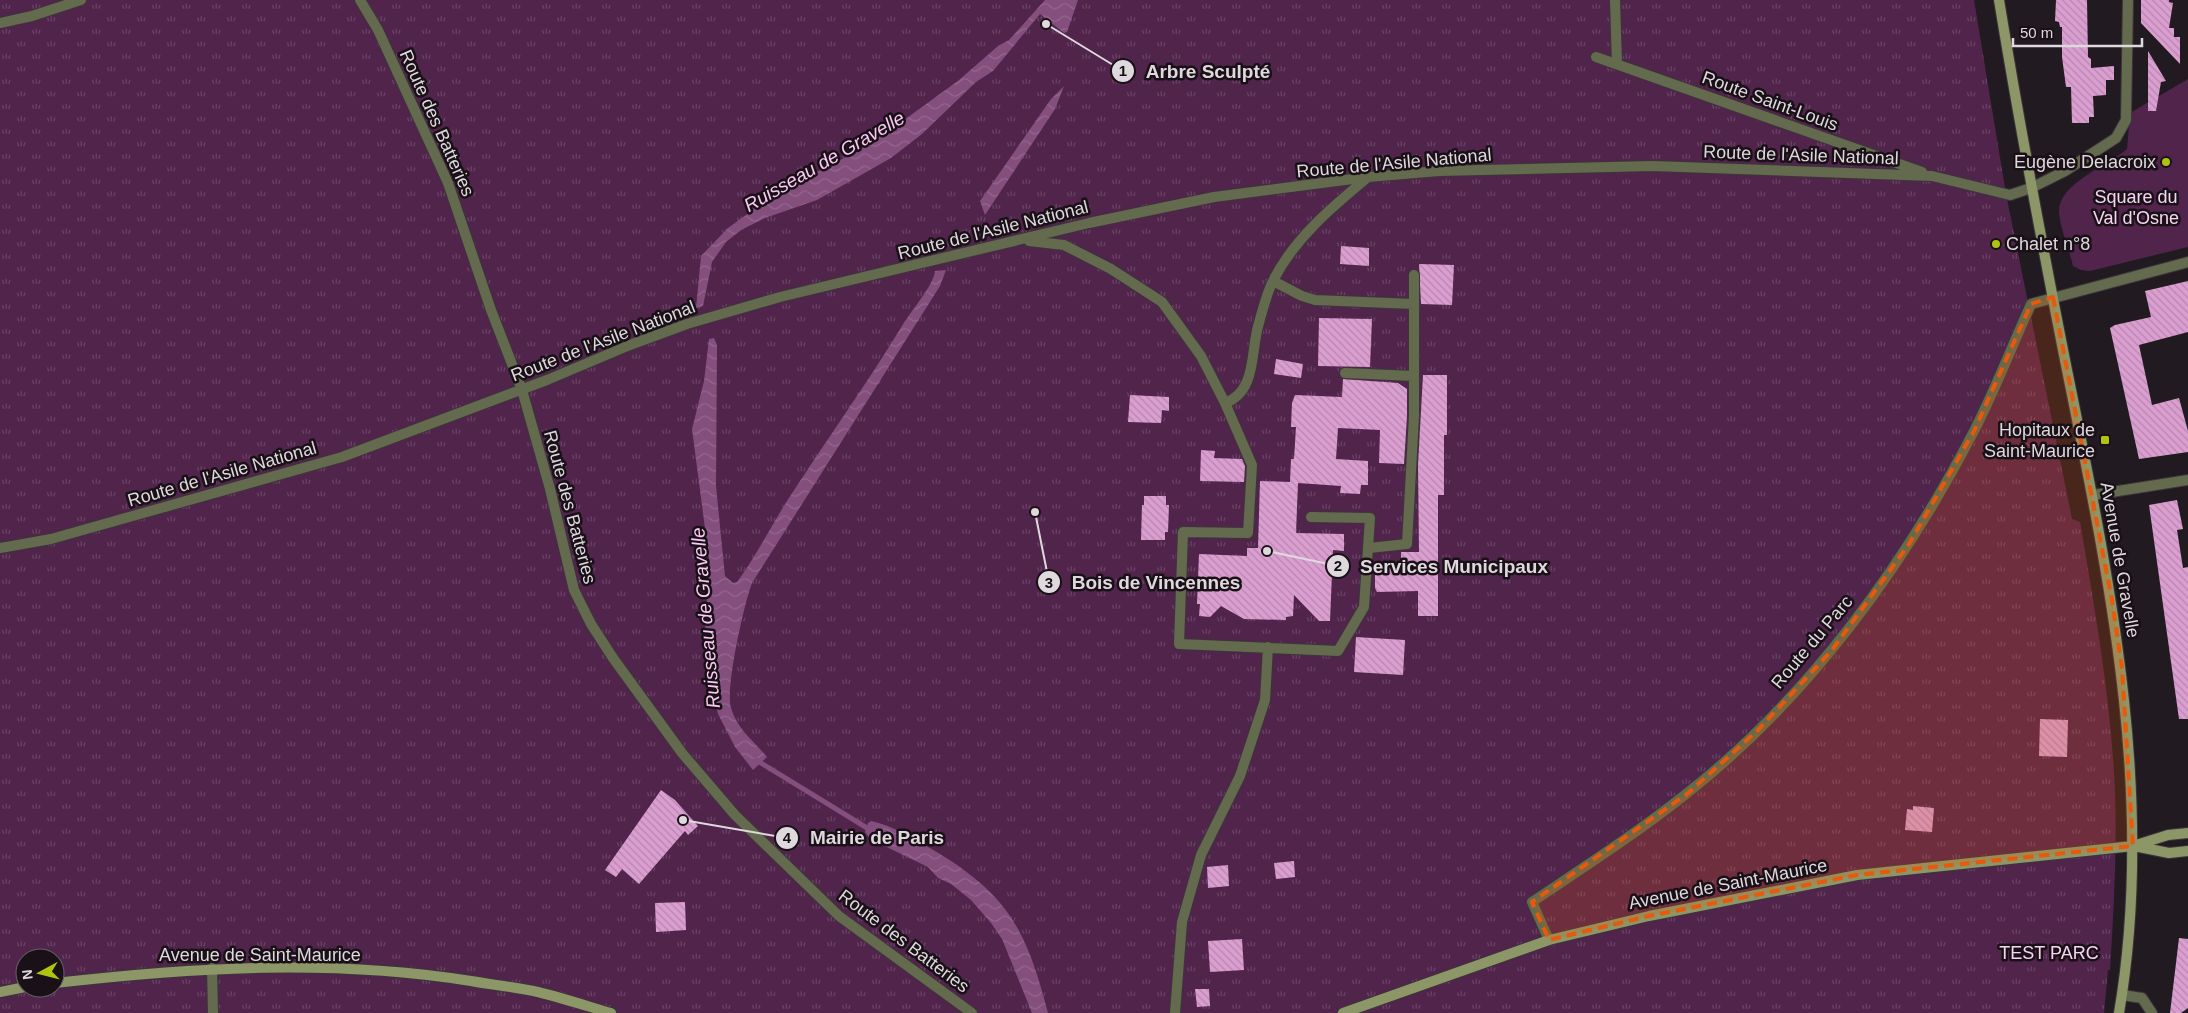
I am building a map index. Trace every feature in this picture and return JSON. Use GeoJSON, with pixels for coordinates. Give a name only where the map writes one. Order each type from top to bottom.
{"type":"FeatureCollection","features":[{"type":"Feature","properties":{"kind":"main road","name":"Avenue de Gravelle"},"geometry":{"type":"LineString","coordinates":[[1999,0],[2031,188],[2093,495],[2122,668],[2133,800],[2133,846],[2132,892],[2119,1013]]}},
{"type":"Feature","properties":{"kind":"main road"},"geometry":{"type":"LineString","coordinates":[[2133,846],[2168,835],[2188,833]]}},
{"type":"Feature","properties":{"kind":"main road","name":"Avenue de Saint-Maurice"},"geometry":{"type":"LineString","coordinates":[[1343,1013],[1549,940],[1649,916],[1857,875],[2133,846]]}},
{"type":"Feature","properties":{"kind":"main road"},"geometry":{"type":"LineString","coordinates":[[2133,846],[2169,853],[2188,851]]}},
{"type":"Feature","properties":{"kind":"main road","name":"Avenue de Saint-Maurice"},"geometry":{"type":"LineString","coordinates":[[65,982],[152,972],[212,968],[329,967],[433,975],[536,992],[611,1013]]}},
{"type":"Feature","properties":{"kind":"main road"},"geometry":{"type":"LineString","coordinates":[[0,992],[15,990]]}},
{"type":"Feature","properties":{"kind":"street"},"geometry":{"type":"LineString","coordinates":[[0,23],[32,16],[81,0]]}},
{"type":"Feature","properties":{"kind":"street","name":"Route des Batteries"},"geometry":{"type":"LineString","coordinates":[[360,0],[378,30],[448,182],[491,310],[522,390],[550,489],[574,590],[591,624],[613,658],[682,753],[735,815],[839,916],[972,1013]]}},
{"type":"Feature","properties":{"kind":"street"},"geometry":{"type":"LineString","coordinates":[[1615,0],[1616,64]]}},
{"type":"Feature","properties":{"kind":"street","name":"Route de l'Asile National"},"geometry":{"type":"LineString","coordinates":[[0,548],[51,539],[342,456],[522,390],[630,344],[687,324],[780,297],[1089,222],[1214,198],[1368,177],[1439,171],[1652,166],[1932,176],[2010,195],[2031,188],[2065,171],[2116,138],[2126,120],[2128,0]]}},
{"type":"Feature","properties":{"kind":"street","name":"Route Saint-Louis"},"geometry":{"type":"LineString","coordinates":[[1596,57],[1932,176]]}},
{"type":"Feature","properties":{"kind":"street"},"geometry":{"type":"LineString","coordinates":[[1225,403],[1235,400],[1247,383],[1258,326],[1273,281],[1299,242],[1339,202],[1368,177]]}},
{"type":"Feature","properties":{"kind":"street"},"geometry":{"type":"LineString","coordinates":[[1020,240],[1064,244],[1111,270],[1162,302],[1202,356],[1252,465],[1248,533],[1183,532],[1179,644],[1338,650],[1364,607],[1370,518],[1311,517]]}},
{"type":"Feature","properties":{"kind":"street"},"geometry":{"type":"LineString","coordinates":[[2052,297],[2188,262]]}},
{"type":"Feature","properties":{"kind":"street"},"geometry":{"type":"LineString","coordinates":[[1369,548],[1408,544],[1414,416],[1414,276]]}},
{"type":"Feature","properties":{"kind":"street"},"geometry":{"type":"LineString","coordinates":[[1273,281],[1302,296],[1315,300],[1414,304]]}},
{"type":"Feature","properties":{"kind":"street","name":"Route du Parc"},"geometry":{"type":"LineString","coordinates":[[1549,940],[1532,902],[1687,794],[1758,730],[1832,650],[1909,544],[1974,431],[2031,304],[2052,297]]}},
{"type":"Feature","properties":{"kind":"street"},"geometry":{"type":"LineString","coordinates":[[1345,373],[1414,376]]}},
{"type":"Feature","properties":{"kind":"street"},"geometry":{"type":"LineString","coordinates":[[2093,495],[2188,480]]}},
{"type":"Feature","properties":{"kind":"street"},"geometry":{"type":"LineString","coordinates":[[1175,1013],[1182,922],[1200,855],[1240,776],[1265,700],[1268,647]]}},
{"type":"Feature","properties":{"kind":"street"},"geometry":{"type":"LineString","coordinates":[[212,968],[213,1013]]}},
{"type":"Feature","properties":{"kind":"street"},"geometry":{"type":"LineString","coordinates":[[2122,994],[2142,998],[2152,1013]]}},
{"type":"Feature","properties":{"kind":"highlighted area"},"geometry":{"type":"Polygon","coordinates":[[[2053,297],[2112,600],[2122,668],[2133,846],[1857,875],[1649,916],[1549,940],[1532,902],[1687,794],[1758,730],[1832,650],[1909,544],[1974,431],[2031,304],[2053,297]]]}},
{"type":"Feature","properties":{"kind":"green space","name":"TEST PARC"},"geometry":{"type":"Polygon","coordinates":[[[0,0],[1974,0],[2006,194],[2072,519],[2080,522],[2105,678],[2112,741],[2116,847],[2110,970],[2108,970],[2104,1013],[0,1013],[0,0]]]}},
{"type":"Feature","properties":{"kind":"green space","name":"Square du Val d'Osne"},"geometry":{"type":"Polygon","coordinates":[[[2188,79],[2188,247],[2090,271],[2081,270],[2073,266],[2059,213],[2066,193],[2074,184],[2127,149],[2130,113],[2188,79]]]}},
{"type":"Feature","properties":{"kind":"water"},"geometry":{"type":"Polygon","coordinates":[[[1045,0],[1078,0],[1067,32],[1064,33],[1040,14],[993,71],[976,82],[922,134],[891,158],[817,200],[765,218],[741,230],[726,242],[712,262],[703,306],[696,308],[701,256],[728,228],[779,191],[856,152],[900,123],[959,80],[998,46],[1009,40],[1045,0]]]}},
{"type":"Feature","properties":{"kind":"water"},"geometry":{"type":"Polygon","coordinates":[[[1064,86],[1055,109],[985,215],[980,201],[1051,99],[1064,86]]]}},
{"type":"Feature","properties":{"kind":"water"},"geometry":{"type":"Polygon","coordinates":[[[946,270],[940,286],[752,583],[736,646],[730,698],[731,708],[737,722],[767,757],[753,770],[735,747],[718,714],[712,691],[705,634],[709,559],[692,429],[704,381],[709,339],[714,338],[717,345],[716,486],[725,576],[733,583],[737,582],[744,572],[787,501],[931,284],[935,271],[946,270]]]}},
{"type":"Feature","properties":{"kind":"water"},"geometry":{"type":"Polygon","coordinates":[[[871,821],[894,829],[930,848],[978,881],[995,898],[1010,915],[1021,935],[1040,983],[1048,1013],[1032,1013],[1002,939],[971,900],[951,884],[938,878],[928,867],[870,839],[865,832],[868,823],[871,821]]]}},
{"type":"Feature","properties":{"kind":"building"},"geometry":{"type":"Polygon","coordinates":[[[2056,0],[2087,0],[2088,57],[2091,59],[2091,68],[2114,66],[2114,80],[2106,80],[2106,95],[2093,96],[2094,117],[2089,117],[2089,123],[2072,123],[2071,87],[2066,87],[2062,57],[2062,27],[2060,27],[2059,22],[2055,21],[2056,0]]]}},
{"type":"Feature","properties":{"kind":"building"},"geometry":{"type":"Polygon","coordinates":[[[2141,0],[2169,0],[2169,2],[2173,3],[2169,28],[2174,28],[2174,37],[2180,37],[2180,64],[2141,23],[2141,0]]]}},
{"type":"Feature","properties":{"kind":"building"},"geometry":{"type":"Polygon","coordinates":[[[2148,51],[2166,81],[2161,82],[2156,111],[2148,111],[2148,51]]]}},
{"type":"Feature","properties":{"kind":"building"},"geometry":{"type":"Polygon","coordinates":[[[1341,246],[1369,248],[1369,266],[1340,264],[1341,246]]]}},
{"type":"Feature","properties":{"kind":"building"},"geometry":{"type":"Polygon","coordinates":[[[1419,264],[1454,265],[1452,305],[1421,304],[1419,264]]]}},
{"type":"Feature","properties":{"kind":"building"},"geometry":{"type":"Polygon","coordinates":[[[2188,281],[2188,332],[2139,345],[2152,405],[2179,398],[2188,431],[2188,452],[2139,459],[2110,328],[2115,325],[2151,317],[2145,291],[2188,281]]]}},
{"type":"Feature","properties":{"kind":"building"},"geometry":{"type":"Polygon","coordinates":[[[1319,318],[1372,319],[1370,367],[1318,366],[1319,318]]]}},
{"type":"Feature","properties":{"kind":"building"},"geometry":{"type":"Polygon","coordinates":[[[1276,359],[1303,364],[1301,378],[1274,374],[1276,359]]]}},
{"type":"Feature","properties":{"kind":"building"},"geometry":{"type":"Polygon","coordinates":[[[1423,375],[1447,375],[1444,495],[1438,495],[1438,616],[1418,616],[1418,591],[1377,592],[1375,588],[1375,563],[1401,563],[1401,552],[1419,552],[1418,465],[1423,375]]]}},
{"type":"Feature","properties":{"kind":"building"},"geometry":{"type":"Polygon","coordinates":[[[1343,379],[1398,383],[1407,389],[1407,416],[1404,464],[1379,463],[1380,430],[1338,428],[1336,459],[1368,461],[1368,485],[1361,485],[1360,494],[1340,493],[1341,486],[1298,483],[1296,533],[1344,534],[1344,551],[1333,550],[1330,621],[1319,621],[1294,595],[1293,616],[1286,617],[1286,620],[1244,619],[1221,606],[1210,617],[1199,616],[1200,604],[1197,604],[1199,554],[1247,556],[1247,548],[1258,548],[1260,481],[1290,482],[1291,459],[1294,459],[1296,427],[1291,427],[1292,403],[1295,395],[1342,397],[1343,379]]]}},
{"type":"Feature","properties":{"kind":"building"},"geometry":{"type":"Polygon","coordinates":[[[1130,395],[1169,397],[1169,411],[1162,410],[1161,423],[1128,422],[1130,395]]]}},
{"type":"Feature","properties":{"kind":"building"},"geometry":{"type":"Polygon","coordinates":[[[1201,450],[1215,451],[1214,458],[1242,459],[1245,466],[1244,482],[1200,481],[1201,450]]]}},
{"type":"Feature","properties":{"kind":"building"},"geometry":{"type":"Polygon","coordinates":[[[1144,496],[1166,496],[1166,505],[1169,505],[1168,532],[1165,532],[1165,540],[1141,540],[1144,496]]]}},
{"type":"Feature","properties":{"kind":"building"},"geometry":{"type":"Polygon","coordinates":[[[2177,500],[2183,529],[2177,530],[2183,568],[2188,567],[2188,719],[2179,719],[2149,505],[2177,500]]]}},
{"type":"Feature","properties":{"kind":"building"},"geometry":{"type":"Polygon","coordinates":[[[1356,637],[1405,640],[1403,675],[1354,672],[1356,637]]]}},
{"type":"Feature","properties":{"kind":"building"},"geometry":{"type":"Polygon","coordinates":[[[2040,719],[2068,720],[2067,757],[2039,756],[2040,719]]]}},
{"type":"Feature","properties":{"kind":"building"},"geometry":{"type":"Polygon","coordinates":[[[661,790],[675,800],[698,826],[688,835],[685,831],[639,884],[622,869],[616,877],[605,870],[661,790]]]}},
{"type":"Feature","properties":{"kind":"building"},"geometry":{"type":"Polygon","coordinates":[[[1913,806],[1934,808],[1932,832],[1905,830],[1907,809],[1913,810],[1913,806]]]}},
{"type":"Feature","properties":{"kind":"building"},"geometry":{"type":"Polygon","coordinates":[[[1294,861],[1295,877],[1276,879],[1274,863],[1294,861]]]}},
{"type":"Feature","properties":{"kind":"building"},"geometry":{"type":"Polygon","coordinates":[[[1228,865],[1229,886],[1208,888],[1207,867],[1228,865]]]}},
{"type":"Feature","properties":{"kind":"building"},"geometry":{"type":"Polygon","coordinates":[[[685,902],[686,930],[656,932],[655,903],[685,902]]]}},
{"type":"Feature","properties":{"kind":"building"},"geometry":{"type":"Polygon","coordinates":[[[2179,938],[2188,939],[2188,1008],[2181,1013],[2170,1013],[2179,938]]]}},
{"type":"Feature","properties":{"kind":"building"},"geometry":{"type":"Polygon","coordinates":[[[1242,939],[1244,970],[1210,972],[1208,941],[1242,939]]]}},
{"type":"Feature","properties":{"kind":"building"},"geometry":{"type":"Polygon","coordinates":[[[1195,989],[1209,989],[1210,1006],[1197,1007],[1195,989]]]}},
{"type":"Feature","properties":{"kind":"waterway","name":"Ruisseau de Gravelle"},"geometry":{"type":"LineString","coordinates":[[756,760],[872,831]]}},
{"type":"Feature","properties":{"kind":"place","name":"Arbre Sculpté"},"geometry":{"type":"Point","coordinates":[1046,24]}},
{"type":"Feature","properties":{"kind":"place","name":"Eugène Delacroix"},"geometry":{"type":"Point","coordinates":[2166,162]}},
{"type":"Feature","properties":{"kind":"place","name":"Chalet n°8"},"geometry":{"type":"Point","coordinates":[1996,244]}},
{"type":"Feature","properties":{"kind":"place","name":"Hopitaux de Saint-Maurice"},"geometry":{"type":"Point","coordinates":[2105,440]}},
{"type":"Feature","properties":{"kind":"place","name":"Bois de Vincennes"},"geometry":{"type":"Point","coordinates":[1035,512]}},
{"type":"Feature","properties":{"kind":"place","name":"Services Municipaux"},"geometry":{"type":"Point","coordinates":[1267,551]}},
{"type":"Feature","properties":{"kind":"place","name":"Mairie de Paris"},"geometry":{"type":"Point","coordinates":[683,820]}}]}
